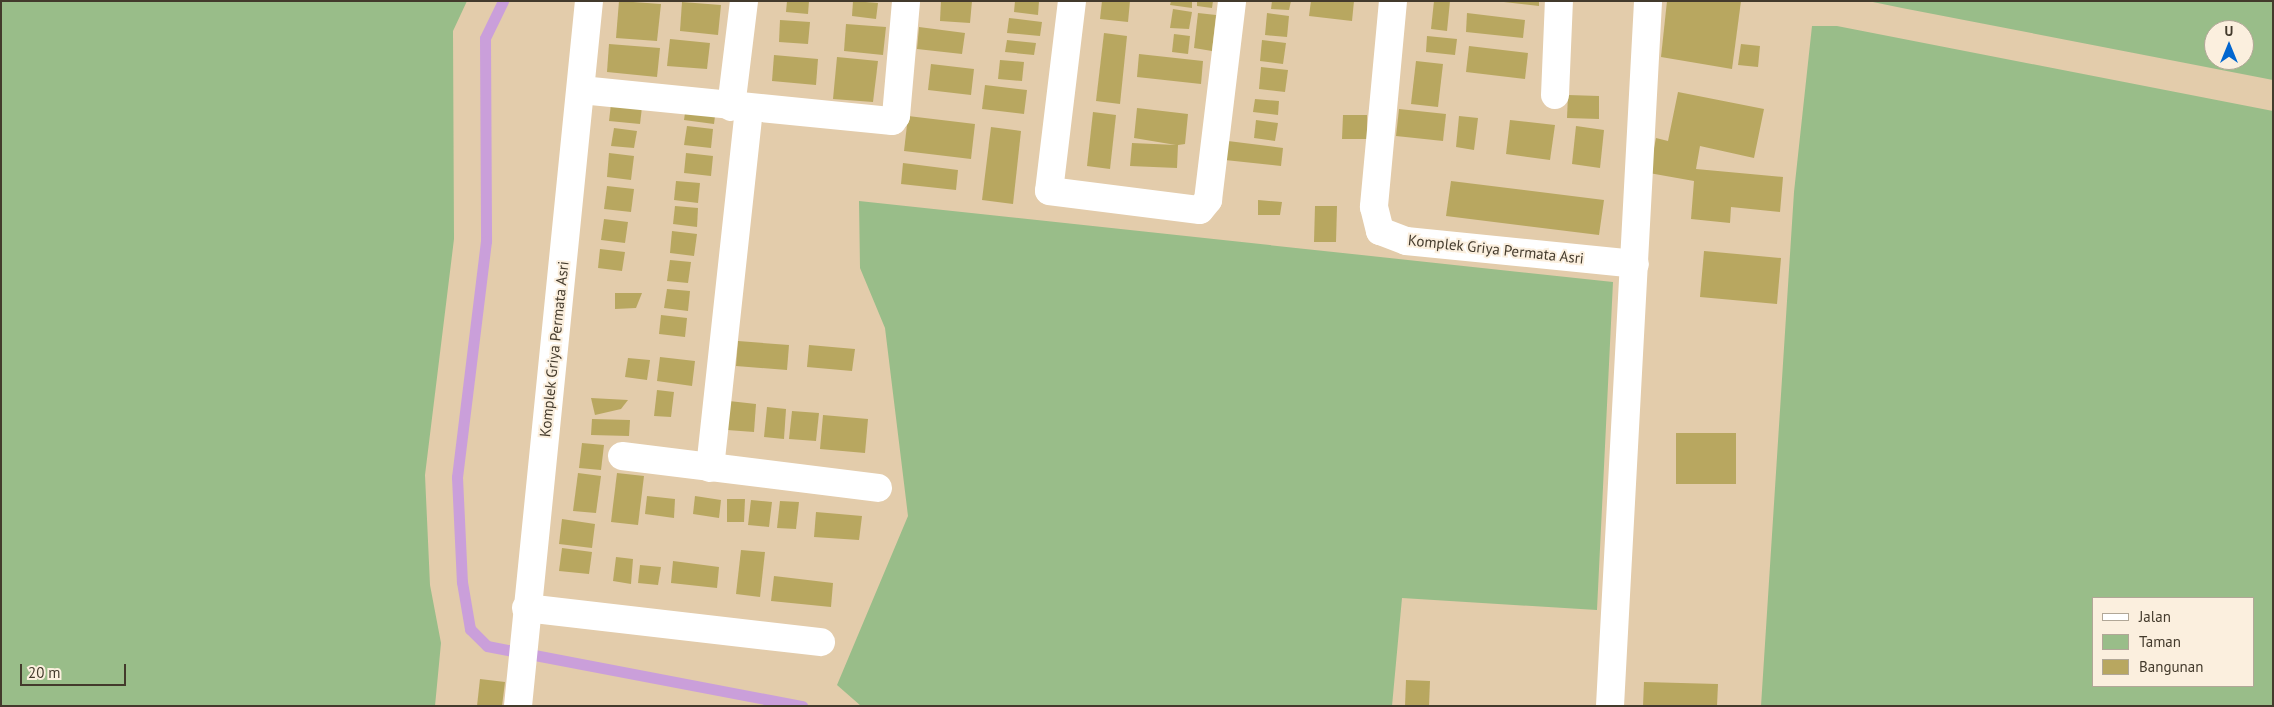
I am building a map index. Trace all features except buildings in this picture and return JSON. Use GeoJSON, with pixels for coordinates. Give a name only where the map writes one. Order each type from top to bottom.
{"type":"FeatureCollection","features":[{"type":"Feature","properties":{"kind":"street","name":"Komplek Griya Permata Asri"},"geometry":{"type":"LineString","coordinates":[[518,706],[520,662],[589,1]]}},
{"type":"Feature","properties":{"kind":"street"},"geometry":{"type":"LineString","coordinates":[[710,468],[740,108],[744,1]]}},
{"type":"Feature","properties":{"kind":"street"},"geometry":{"type":"LineString","coordinates":[[581,90],[740,108],[892,121],[896,116],[906,1]]}},
{"type":"Feature","properties":{"kind":"street"},"geometry":{"type":"LineString","coordinates":[[1072,1],[1049,191],[1200,210],[1208,200],[1232,1]]}},
{"type":"Feature","properties":{"kind":"street","name":"Komplek Griya Permata Asri"},"geometry":{"type":"LineString","coordinates":[[1393,1],[1374,207],[1380,231],[1406,241],[1635,264]]}},
{"type":"Feature","properties":{"kind":"street"},"geometry":{"type":"LineString","coordinates":[[1555,95],[1559,1]]}},
{"type":"Feature","properties":{"kind":"street"},"geometry":{"type":"LineString","coordinates":[[1610,706],[1648,1]]}},
{"type":"Feature","properties":{"kind":"street"},"geometry":{"type":"LineString","coordinates":[[622,456],[878,488]]}},
{"type":"Feature","properties":{"kind":"street"},"geometry":{"type":"LineString","coordinates":[[525,619],[821,642]]}},
{"type":"Feature","properties":{"kind":"green space"},"geometry":{"type":"Polygon","coordinates":[[[1,1],[467,1],[453,31],[454,239],[425,475],[430,585],[441,643],[435,706],[1,706],[1,1]]]}},
{"type":"Feature","properties":{"kind":"green space"},"geometry":{"type":"Polygon","coordinates":[[[1868,1],[2273,1],[2273,80],[2222,70],[2254,70],[2254,20],[2204,20],[2204,67],[1868,1]]]}},
{"type":"Feature","properties":{"kind":"green space"},"geometry":{"type":"Polygon","coordinates":[[[1812,26],[1837,26],[2273,111],[2273,706],[1761,706],[1794,192],[1812,26]]]}},
{"type":"Feature","properties":{"kind":"green space"},"geometry":{"type":"Polygon","coordinates":[[[859,201],[1613,282],[1597,610],[1402,598],[1392,706],[861,706],[837,685],[908,516],[885,328],[860,268],[859,201]]]}},
{"type":"Feature","properties":{"kind":"waterway"},"geometry":{"type":"LineString","coordinates":[[503,1],[485,38],[486,241],[457,477],[462,582],[470,629],[487,646],[802,706]]}}]}
